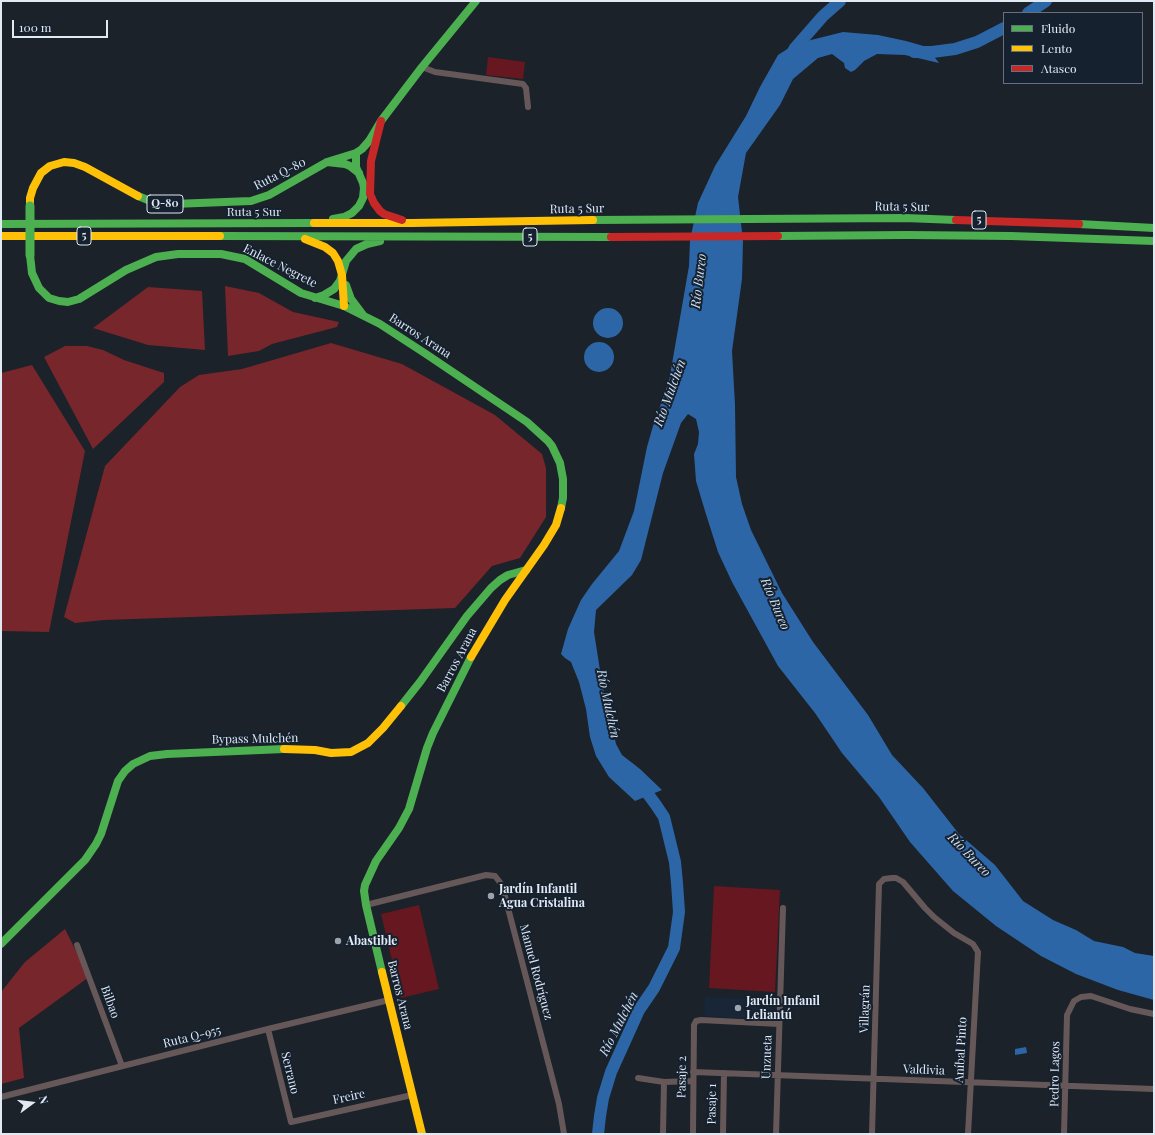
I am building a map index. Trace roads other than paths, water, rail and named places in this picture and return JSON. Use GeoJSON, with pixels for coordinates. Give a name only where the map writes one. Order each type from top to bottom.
{"type":"FeatureCollection","features":[{"type":"Feature","properties":{"kind":"main road","name":"Ruta Q-80"},"geometry":{"type":"LineString","coordinates":[[30,206],[31,193],[38,178],[45,169],[59,163],[74,163],[85,167],[132,194],[146,200],[163,204],[241,202],[260,199],[327,162],[356,153],[366,145],[381,121],[476,1]]}},
{"type":"Feature","properties":{"kind":"main road"},"geometry":{"type":"LineString","coordinates":[[381,121],[370,170],[370,190],[372,199],[384,214],[412,223]]}},
{"type":"Feature","properties":{"kind":"main road"},"geometry":{"type":"LineString","coordinates":[[356,153],[367,161],[370,170]]}},
{"type":"Feature","properties":{"kind":"main road"},"geometry":{"type":"LineString","coordinates":[[319,223],[348,215],[359,206],[363,198],[364,188],[356,164],[356,153]]}},
{"type":"Feature","properties":{"kind":"main road"},"geometry":{"type":"LineString","coordinates":[[327,162],[345,164],[359,173]]}},
{"type":"Feature","properties":{"kind":"main road","name":"Enlace Negrete"},"geometry":{"type":"LineString","coordinates":[[30,206],[30,255],[32,273],[39,288],[49,298],[68,302],[83,297],[126,270],[156,257],[178,254],[221,254],[250,262],[301,293],[344,306]]}},
{"type":"Feature","properties":{"kind":"main road","name":"Ruta 5 Sur"},"geometry":{"type":"LineString","coordinates":[[1,224],[956,219],[1154,228]]}},
{"type":"Feature","properties":{"kind":"main road","name":"Ruta 5 Sur"},"geometry":{"type":"LineString","coordinates":[[1,236],[660,237],[921,235],[1011,236],[1154,241]]}},
{"type":"Feature","properties":{"kind":"main road"},"geometry":{"type":"LineString","coordinates":[[293,236],[314,242],[329,250],[338,261],[351,299],[363,315]]}},
{"type":"Feature","properties":{"kind":"main road"},"geometry":{"type":"LineString","coordinates":[[315,298],[330,292],[338,284],[346,261],[356,249],[367,244],[400,237]]}},
{"type":"Feature","properties":{"kind":"main road"},"geometry":{"type":"LineString","coordinates":[[342,275],[344,306]]}},
{"type":"Feature","properties":{"kind":"main road","name":"Barros Arana"},"geometry":{"type":"LineString","coordinates":[[344,306],[380,324],[517,414],[552,446],[560,463],[563,479],[561,507],[556,525],[551,535],[505,600],[484,635],[440,718],[427,748],[409,809],[399,828],[376,861],[367,879],[364,891],[388,1000],[422,1134]]}},
{"type":"Feature","properties":{"kind":"main road","name":"Bypass Mulchén"},"geometry":{"type":"LineString","coordinates":[[1,944],[85,860],[100,834],[118,781],[125,771],[133,764],[150,756],[167,754],[281,749],[314,750],[331,753],[351,752],[360,748],[368,743],[383,728],[420,682],[467,616],[491,588],[508,575],[526,570]]}},
{"type":"Feature","properties":{"kind":"street"},"geometry":{"type":"LineString","coordinates":[[422,68],[435,72],[523,84],[526,88],[528,107]]}},
{"type":"Feature","properties":{"kind":"street","name":"Manuel Rodríguez"},"geometry":{"type":"LineString","coordinates":[[366,905],[486,875],[495,876],[502,885],[559,1104],[564,1134]]}},
{"type":"Feature","properties":{"kind":"street","name":"Aníbal Pinto"},"geometry":{"type":"LineString","coordinates":[[879,884],[884,879],[888,878],[896,878],[903,882],[934,917],[954,933],[976,946],[978,952],[968,1134]]}},
{"type":"Feature","properties":{"kind":"street","name":"Villagrán"},"geometry":{"type":"LineString","coordinates":[[872,1134],[879,884]]}},
{"type":"Feature","properties":{"kind":"street","name":"Unzueta"},"geometry":{"type":"LineString","coordinates":[[776,1134],[783,908]]}},
{"type":"Feature","properties":{"kind":"street","name":"Bilbao"},"geometry":{"type":"LineString","coordinates":[[77,945],[122,1066]]}},
{"type":"Feature","properties":{"kind":"street","name":"Pedro Lagos"},"geometry":{"type":"LineString","coordinates":[[1064,1134],[1067,1015],[1074,1001],[1081,997],[1088,996],[1130,1009],[1154,1014]]}},
{"type":"Feature","properties":{"kind":"street","name":"Ruta Q-955"},"geometry":{"type":"LineString","coordinates":[[1,1097],[388,1000]]}},
{"type":"Feature","properties":{"kind":"street","name":"Pasaje 2"},"geometry":{"type":"LineString","coordinates":[[693,1134],[694,1025],[696,1021],[779,1024]]}},
{"type":"Feature","properties":{"kind":"street","name":"Serrano"},"geometry":{"type":"LineString","coordinates":[[268,1029],[291,1122]]}},
{"type":"Feature","properties":{"kind":"street","name":"Valdivia"},"geometry":{"type":"LineString","coordinates":[[693,1072],[1154,1089]]}},
{"type":"Feature","properties":{"kind":"street","name":"Pasaje 1"},"geometry":{"type":"LineString","coordinates":[[723,1134],[724,1073]]}},
{"type":"Feature","properties":{"kind":"street"},"geometry":{"type":"LineString","coordinates":[[638,1078],[664,1082],[693,1081]]}},
{"type":"Feature","properties":{"kind":"street"},"geometry":{"type":"LineString","coordinates":[[663,1134],[664,1082]]}},
{"type":"Feature","properties":{"kind":"street","name":"Freire"},"geometry":{"type":"LineString","coordinates":[[291,1122],[412,1095]]}},
{"type":"Feature","properties":{"kind":"water"},"geometry":{"type":"Polygon","coordinates":[[[843,32],[878,35],[927,47],[939,63],[905,55],[877,54],[864,61],[851,72],[845,68],[844,63],[832,54],[818,58],[793,79],[780,105],[746,153],[738,197],[743,241],[742,279],[732,351],[735,405],[736,477],[742,504],[751,530],[782,593],[813,642],[868,715],[892,755],[923,788],[959,834],[995,865],[1023,901],[1053,920],[1076,930],[1094,941],[1123,947],[1135,953],[1154,956],[1154,1000],[1118,990],[1076,974],[1041,956],[996,926],[953,891],[910,842],[879,797],[842,753],[815,713],[778,666],[732,582],[718,552],[696,481],[694,454],[698,444],[699,432],[696,419],[688,414],[681,423],[663,473],[641,560],[632,575],[596,610],[594,632],[602,683],[616,744],[622,755],[640,769],[662,790],[635,801],[609,777],[596,756],[590,737],[586,709],[579,682],[571,662],[561,654],[568,629],[581,600],[619,551],[634,511],[647,447],[669,381],[689,266],[690,240],[698,203],[715,166],[746,116],[778,55],[795,44],[843,32]]]}},
{"type":"Feature","properties":{"kind":"water"},"geometry":{"type":"Polygon","coordinates":[[[608,308],[619,312],[623,323],[619,334],[608,338],[597,334],[593,323],[597,312],[608,308]]]}},
{"type":"Feature","properties":{"kind":"water"},"geometry":{"type":"Polygon","coordinates":[[[599,342],[610,346],[614,357],[610,368],[599,372],[588,368],[584,357],[588,346],[599,342]]]}},
{"type":"Feature","properties":{"kind":"water"},"geometry":{"type":"Polygon","coordinates":[[[1026,1047],[1027,1053],[1015,1055],[1015,1049],[1026,1047]]]}},
{"type":"Feature","properties":{"kind":"waterway","name":"Río Bureo"},"geometry":{"type":"LineString","coordinates":[[791,55],[795,48],[823,16],[840,1]]}},
{"type":"Feature","properties":{"kind":"waterway","name":"Río Bureo"},"geometry":{"type":"LineString","coordinates":[[1030,12],[1046,1]]}},
{"type":"Feature","properties":{"kind":"waterway","name":"Río Bureo"},"geometry":{"type":"LineString","coordinates":[[914,52],[932,52],[955,49],[977,42],[1003,29]]}},
{"type":"Feature","properties":{"kind":"waterway","name":"Río Mulchén"},"geometry":{"type":"LineString","coordinates":[[598,1134],[603,1098],[611,1072],[639,1010],[654,988],[674,948],[679,912],[675,862],[664,817],[645,790],[637,783]]}},
{"type":"Feature","properties":{"kind":"place","name":"Jardín Infantil Agua Cristalina"},"geometry":{"type":"Point","coordinates":[491,896]}},
{"type":"Feature","properties":{"kind":"place","name":"Abastible"},"geometry":{"type":"Point","coordinates":[338,941]}},
{"type":"Feature","properties":{"kind":"place","name":"Jardín Infanil Leliantú"},"geometry":{"type":"Point","coordinates":[738,1008]}}]}
